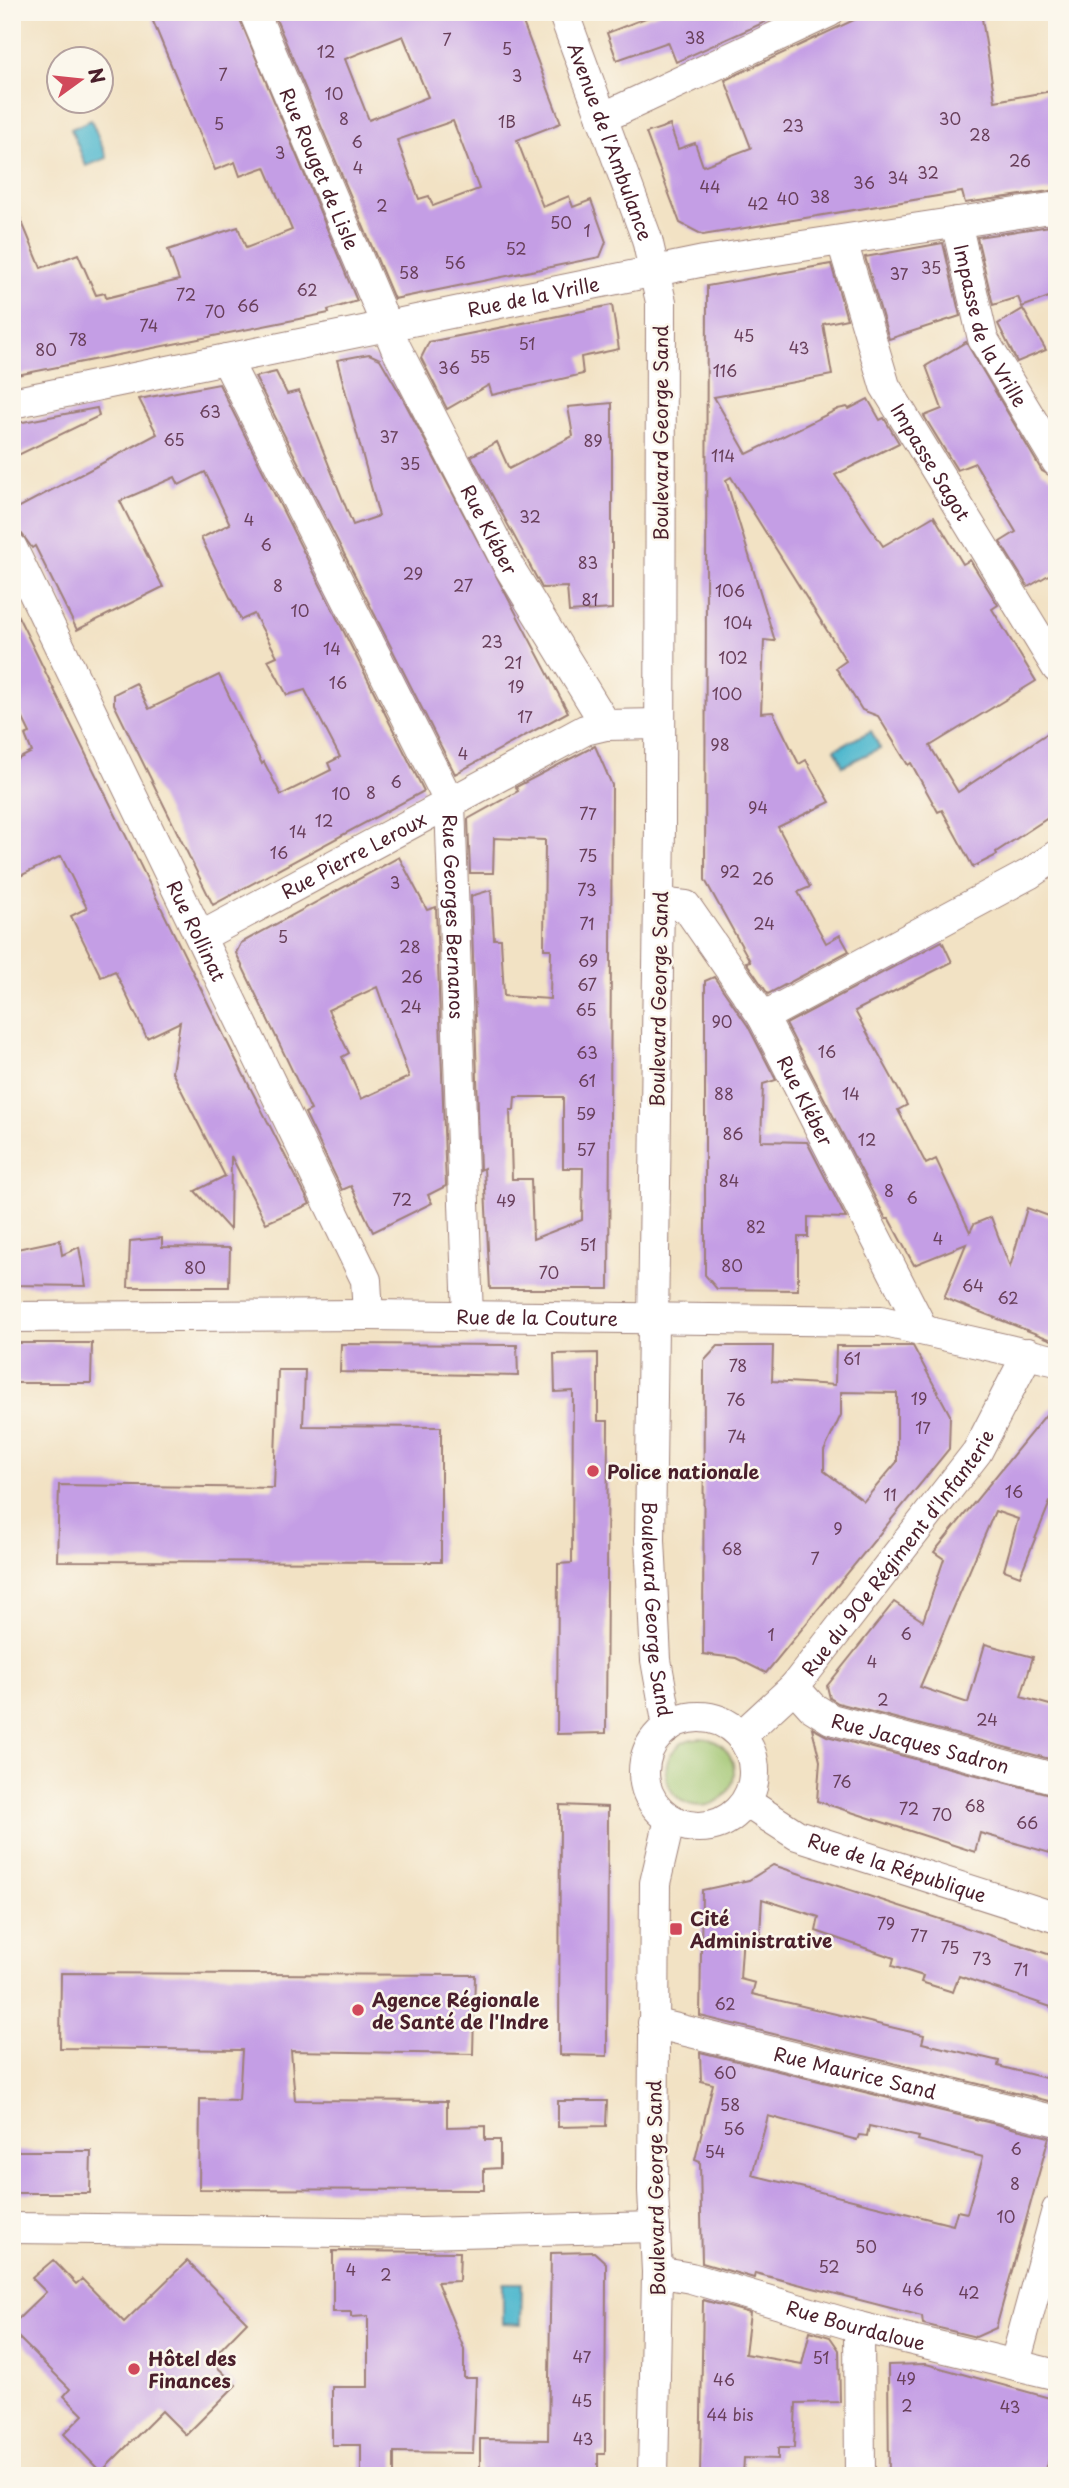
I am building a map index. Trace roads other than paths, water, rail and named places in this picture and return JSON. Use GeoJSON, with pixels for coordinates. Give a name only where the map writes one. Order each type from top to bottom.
{"type":"FeatureCollection","features":[{"type":"Feature","properties":{"kind":"street","name":"Rue Rouget de Lisle"},"geometry":{"type":"LineString","coordinates":[[254,12],[386,325]]}},
{"type":"Feature","properties":{"kind":"street","name":"Avenue de l'Ambulance"},"geometry":{"type":"LineString","coordinates":[[562,12],[647,239],[654,272]]}},
{"type":"Feature","properties":{"kind":"street"},"geometry":{"type":"LineString","coordinates":[[602,118],[794,19],[829,12]]}},
{"type":"Feature","properties":{"kind":"street","name":"Rue de la Vrille"},"geometry":{"type":"LineString","coordinates":[[12,403],[654,272],[1057,206]]}},
{"type":"Feature","properties":{"kind":"street","name":"Impasse de la Vrille"},"geometry":{"type":"LineString","coordinates":[[956,222],[983,339],[1057,462]]}},
{"type":"Feature","properties":{"kind":"street","name":"Impasse Sagot"},"geometry":{"type":"LineString","coordinates":[[842,241],[885,386],[1057,668]]}},
{"type":"Feature","properties":{"kind":"street","name":"Boulevard George Sand"},"geometry":{"type":"LineString","coordinates":[[654,272],[661,302],[659,904],[650,1540],[656,1660],[668,1727]]}},
{"type":"Feature","properties":{"kind":"street","name":"Rue Kléber"},"geometry":{"type":"LineString","coordinates":[[386,325],[509,567],[606,725]]}},
{"type":"Feature","properties":{"kind":"street","name":"Rue Georges Bernanos"},"geometry":{"type":"LineString","coordinates":[[226,359],[450,803],[468,1317]]}},
{"type":"Feature","properties":{"kind":"street","name":"Rue Rollinat"},"geometry":{"type":"LineString","coordinates":[[12,548],[202,936],[366,1280],[368,1315]]}},
{"type":"Feature","properties":{"kind":"street","name":"Rue Pierre Leroux"},"geometry":{"type":"LineString","coordinates":[[202,936],[585,730],[606,725],[659,724]]}},
{"type":"Feature","properties":{"kind":"street"},"geometry":{"type":"LineString","coordinates":[[763,1017],[1029,874],[1057,855]]}},
{"type":"Feature","properties":{"kind":"street","name":"Rue Kléber"},"geometry":{"type":"LineString","coordinates":[[659,904],[686,906],[763,1017],[922,1328]]}},
{"type":"Feature","properties":{"kind":"street","name":"Rue de la Couture"},"geometry":{"type":"LineString","coordinates":[[12,1317],[368,1315],[881,1321],[922,1328],[1057,1361]]}},
{"type":"Feature","properties":{"kind":"street","name":"Rue du 90e Régiment d'Infanterie"},"geometry":{"type":"LineString","coordinates":[[741,1736],[794,1687],[977,1452],[1028,1353]]}},
{"type":"Feature","properties":{"kind":"street","name":"Rue Jacques Sadron"},"geometry":{"type":"LineString","coordinates":[[794,1687],[812,1707],[831,1719],[1057,1779]]}},
{"type":"Feature","properties":{"kind":"street"},"geometry":{"type":"LineString","coordinates":[[714,1719],[741,1736],[750,1751],[754,1768],[753,1786],[746,1802],[735,1815],[720,1824],[702,1828],[685,1826],[657,1809],[645,1781],[649,1750],[668,1727],[682,1720],[714,1719]]}},
{"type":"Feature","properties":{"kind":"street","name":"Rue de la République"},"geometry":{"type":"LineString","coordinates":[[746,1802],[797,1835],[1057,1918]]}},
{"type":"Feature","properties":{"kind":"street","name":"Boulevard George Sand"},"geometry":{"type":"LineString","coordinates":[[653,2476],[657,2272],[653,2023],[655,1883],[670,1819]]}},
{"type":"Feature","properties":{"kind":"street","name":"Rue Maurice Sand"},"geometry":{"type":"LineString","coordinates":[[653,2023],[1057,2121]]}},
{"type":"Feature","properties":{"kind":"street"},"geometry":{"type":"LineString","coordinates":[[1015,2364],[1057,2210]]}},
{"type":"Feature","properties":{"kind":"street"},"geometry":{"type":"LineString","coordinates":[[12,2228],[421,2233],[655,2227]]}},
{"type":"Feature","properties":{"kind":"street","name":"Rue Bourdaloue"},"geometry":{"type":"LineString","coordinates":[[657,2272],[691,2278],[859,2327],[1057,2375]]}},
{"type":"Feature","properties":{"kind":"street"},"geometry":{"type":"LineString","coordinates":[[859,2327],[860,2476]]}},
{"type":"Feature","properties":{"kind":"water"},"geometry":{"type":"Polygon","coordinates":[[[91,120],[107,158],[86,166],[71,129],[91,120]]]}},
{"type":"Feature","properties":{"kind":"water"},"geometry":{"type":"Polygon","coordinates":[[[871,731],[880,748],[843,766],[835,749],[871,731]]]}},
{"type":"Feature","properties":{"kind":"water"},"geometry":{"type":"Polygon","coordinates":[[[503,2283],[522,2283],[521,2324],[503,2323],[503,2283]]]}},
{"type":"Feature","properties":{"kind":"place","name":"Police nationale"},"geometry":{"type":"Point","coordinates":[593,1471]}},
{"type":"Feature","properties":{"kind":"place","name":"Cité Administrative"},"geometry":{"type":"Point","coordinates":[676,1929]}},
{"type":"Feature","properties":{"kind":"place","name":"Agence Régionale de Santé de l'Indre"},"geometry":{"type":"Point","coordinates":[358,2010]}},
{"type":"Feature","properties":{"kind":"place","name":"Hôtel des Finances"},"geometry":{"type":"Point","coordinates":[134,2369]}}]}
